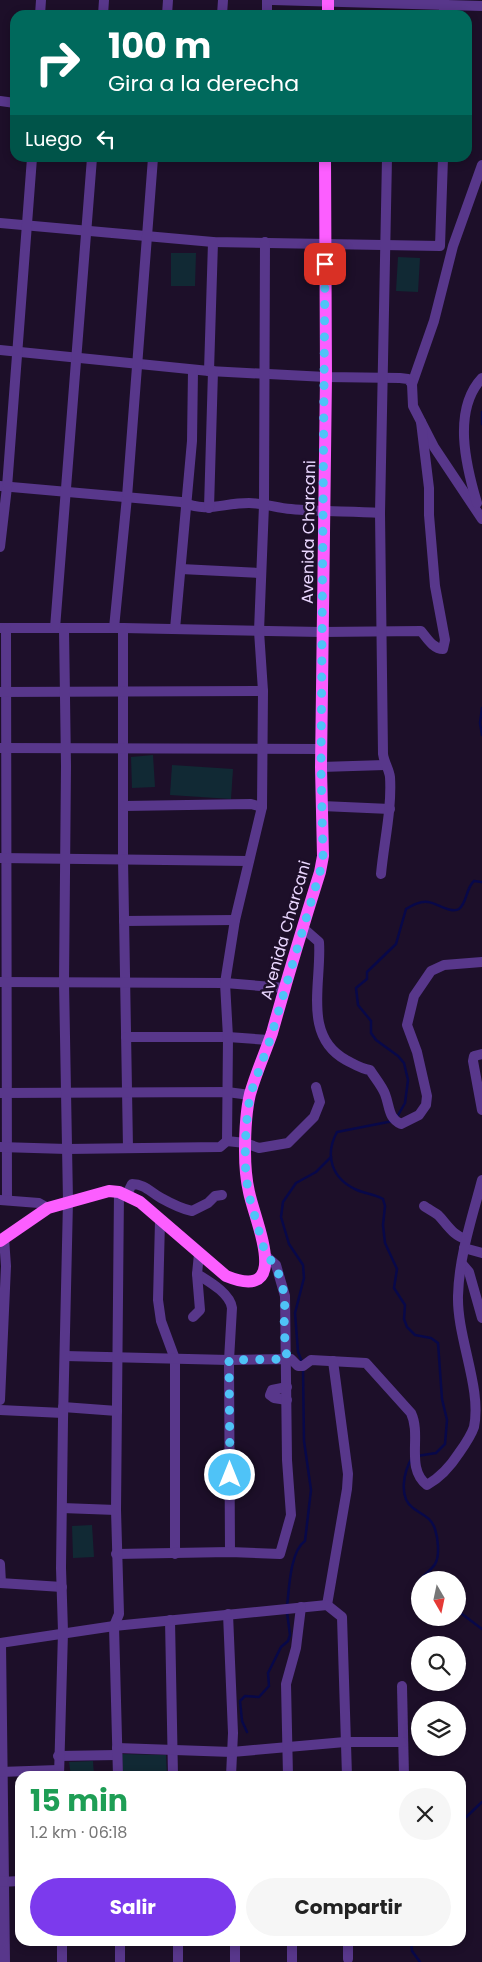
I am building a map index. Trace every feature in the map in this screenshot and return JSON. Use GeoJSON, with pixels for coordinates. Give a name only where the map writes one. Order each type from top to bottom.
{"type":"FeatureCollection","features":[{"type":"Feature","properties":{"kind":"main road","name":"Avenida Charcani"},"geometry":{"type":"LineString","coordinates":[[266,1256],[248,1192],[245,1143],[250,1095],[270,1040],[320,872],[323,856],[321,749],[326,377],[325,162]]}},
{"type":"Feature","properties":{"kind":"main road"},"geometry":{"type":"LineString","coordinates":[[2,1239],[48,1208],[99,1192],[123,1194],[146,1208],[226,1276],[246,1282],[253,1281],[263,1274],[266,1268],[266,1256]]}},
{"type":"Feature","properties":{"kind":"street"},"geometry":{"type":"LineString","coordinates":[[272,0],[328,6],[389,2],[444,7],[482,6]]}},
{"type":"Feature","properties":{"kind":"street"},"geometry":{"type":"LineString","coordinates":[[0,547],[32,162]]}},
{"type":"Feature","properties":{"kind":"street"},"geometry":{"type":"LineString","coordinates":[[58,1771],[63,1632],[63,1410],[68,1201],[64,982],[66,748],[65,691],[59,628],[65,493],[88,232],[92,162]]}},
{"type":"Feature","properties":{"kind":"street"},"geometry":{"type":"LineString","coordinates":[[128,1148],[123,859],[123,691],[118,628],[136,365],[148,238],[153,162]]}},
{"type":"Feature","properties":{"kind":"street"},"geometry":{"type":"LineString","coordinates":[[380,874],[387,816],[390,808],[390,773],[385,765],[380,513],[387,162]]}},
{"type":"Feature","properties":{"kind":"street"},"geometry":{"type":"LineString","coordinates":[[0,223],[148,238],[213,242],[440,246],[443,162]]}},
{"type":"Feature","properties":{"kind":"street"},"geometry":{"type":"LineString","coordinates":[[481,518],[434,447],[421,422],[413,406],[412,384],[434,321],[453,246],[482,165]]}},
{"type":"Feature","properties":{"kind":"street"},"geometry":{"type":"LineString","coordinates":[[209,508],[213,242]]}},
{"type":"Feature","properties":{"kind":"street"},"geometry":{"type":"LineString","coordinates":[[227,1141],[228,1037],[225,984],[235,920],[262,807],[263,691],[259,631],[264,505],[265,242]]}},
{"type":"Feature","properties":{"kind":"street"},"geometry":{"type":"LineString","coordinates":[[0,350],[193,370],[408,379],[412,384]]}},
{"type":"Feature","properties":{"kind":"street"},"geometry":{"type":"LineString","coordinates":[[175,629],[188,505],[194,395],[193,370]]}},
{"type":"Feature","properties":{"kind":"street"},"geometry":{"type":"LineString","coordinates":[[481,518],[470,478],[464,428],[475,386],[482,378]]}},
{"type":"Feature","properties":{"kind":"street"},"geometry":{"type":"LineString","coordinates":[[48,1208],[39,1203],[4,1200],[3,628],[322,632],[420,630],[438,649],[443,648],[445,640],[435,586],[429,515],[429,488],[421,422]]}},
{"type":"Feature","properties":{"kind":"street"},"geometry":{"type":"LineString","coordinates":[[4,486],[180,502],[195,508],[209,508],[232,504],[264,505],[290,510],[380,513]]}},
{"type":"Feature","properties":{"kind":"street"},"geometry":{"type":"LineString","coordinates":[[181,569],[261,573]]}},
{"type":"Feature","properties":{"kind":"street"},"geometry":{"type":"LineString","coordinates":[[2,692],[263,691]]}},
{"type":"Feature","properties":{"kind":"street"},"geometry":{"type":"LineString","coordinates":[[4,748],[321,749]]}},
{"type":"Feature","properties":{"kind":"street"},"geometry":{"type":"LineString","coordinates":[[321,767],[385,765]]}},
{"type":"Feature","properties":{"kind":"street"},"geometry":{"type":"LineString","coordinates":[[124,806],[252,804],[262,807]]}},
{"type":"Feature","properties":{"kind":"street"},"geometry":{"type":"LineString","coordinates":[[322,806],[390,808]]}},
{"type":"Feature","properties":{"kind":"street"},"geometry":{"type":"LineString","coordinates":[[4,858],[248,861]]}},
{"type":"Feature","properties":{"kind":"street"},"geometry":{"type":"LineString","coordinates":[[124,921],[235,920]]}},
{"type":"Feature","properties":{"kind":"street"},"geometry":{"type":"LineString","coordinates":[[302,928],[319,942],[317,1013],[321,1034],[340,1057],[362,1069],[370,1070],[385,1093],[391,1116],[394,1121],[401,1124],[420,1115],[426,1105],[427,1096],[417,1052],[407,1024],[414,996],[431,971],[444,964],[482,962]]}},
{"type":"Feature","properties":{"kind":"street"},"geometry":{"type":"LineString","coordinates":[[3,982],[225,984],[285,988]]}},
{"type":"Feature","properties":{"kind":"street"},"geometry":{"type":"LineString","coordinates":[[126,1037],[228,1037],[270,1040]]}},
{"type":"Feature","properties":{"kind":"street"},"geometry":{"type":"LineString","coordinates":[[482,1054],[475,1055],[473,1059],[482,1110]]}},
{"type":"Feature","properties":{"kind":"street"},"geometry":{"type":"LineString","coordinates":[[4,1147],[67,1149],[220,1147],[227,1141],[245,1143],[259,1148],[288,1143],[314,1117],[320,1102],[316,1087]]}},
{"type":"Feature","properties":{"kind":"street"},"geometry":{"type":"LineString","coordinates":[[3,1093],[227,1092],[250,1095]]}},
{"type":"Feature","properties":{"kind":"street"},"geometry":{"type":"LineString","coordinates":[[65,1356],[229,1360],[292,1359],[299,1366],[303,1366],[311,1360],[366,1362],[411,1414],[416,1423],[415,1471],[420,1480],[427,1485],[448,1470],[474,1428],[477,1408],[458,1314],[458,1294],[465,1243],[482,1180]]}},
{"type":"Feature","properties":{"kind":"street"},"geometry":{"type":"LineString","coordinates":[[118,1771],[114,1626],[119,1614],[116,1510],[123,1194],[132,1184],[138,1184],[161,1198],[192,1210],[208,1203],[215,1196],[222,1195]]}},
{"type":"Feature","properties":{"kind":"street"},"geometry":{"type":"LineString","coordinates":[[146,1208],[161,1198]]}},
{"type":"Feature","properties":{"kind":"street"},"geometry":{"type":"LineString","coordinates":[[424,1206],[438,1216],[465,1243],[482,1253]]}},
{"type":"Feature","properties":{"kind":"street"},"geometry":{"type":"LineString","coordinates":[[160,1221],[158,1300],[161,1321],[175,1359],[175,1554]]}},
{"type":"Feature","properties":{"kind":"street"},"geometry":{"type":"LineString","coordinates":[[0,1400],[6,1266],[2,1239]]}},
{"type":"Feature","properties":{"kind":"street"},"geometry":{"type":"LineString","coordinates":[[192,1317],[200,1310],[197,1274],[199,1254]]}},
{"type":"Feature","properties":{"kind":"street"},"geometry":{"type":"LineString","coordinates":[[116,1554],[230,1552],[280,1554],[291,1515],[287,1460],[285,1296],[276,1265],[266,1256]]}},
{"type":"Feature","properties":{"kind":"street"},"geometry":{"type":"LineString","coordinates":[[463,1265],[469,1272],[482,1318]]}},
{"type":"Feature","properties":{"kind":"street"},"geometry":{"type":"LineString","coordinates":[[197,1274],[220,1291],[231,1304],[229,1360],[230,1552]]}},
{"type":"Feature","properties":{"kind":"street"},"geometry":{"type":"LineString","coordinates":[[327,1605],[348,1474],[334,1361]]}},
{"type":"Feature","properties":{"kind":"street"},"geometry":{"type":"LineString","coordinates":[[287,1387],[272,1390],[270,1395],[274,1398],[287,1400]]}},
{"type":"Feature","properties":{"kind":"street"},"geometry":{"type":"LineString","coordinates":[[0,1410],[117,1410]]}},
{"type":"Feature","properties":{"kind":"street"},"geometry":{"type":"LineString","coordinates":[[62,1508],[116,1510]]}},
{"type":"Feature","properties":{"kind":"street"},"geometry":{"type":"LineString","coordinates":[[0,1564],[0,1583],[62,1587]]}},
{"type":"Feature","properties":{"kind":"street"},"geometry":{"type":"LineString","coordinates":[[5,1962],[2,1882],[0,1643],[63,1632],[114,1626],[327,1605],[342,1617],[347,1771]]}},
{"type":"Feature","properties":{"kind":"street"},"geometry":{"type":"LineString","coordinates":[[288,1771],[286,1684],[296,1648],[302,1607]]}},
{"type":"Feature","properties":{"kind":"street"},"geometry":{"type":"LineString","coordinates":[[228,1614],[231,1771]]}},
{"type":"Feature","properties":{"kind":"street"},"geometry":{"type":"LineString","coordinates":[[170,1620],[173,1771]]}},
{"type":"Feature","properties":{"kind":"street"},"geometry":{"type":"LineString","coordinates":[[402,1686],[404,1771]]}},
{"type":"Feature","properties":{"kind":"street"},"geometry":{"type":"LineString","coordinates":[[58,1756],[117,1752],[232,1752],[345,1742],[403,1742]]}},
{"type":"Feature","properties":{"kind":"street"},"geometry":{"type":"LineString","coordinates":[[2,1772],[15,1772]]}},
{"type":"Feature","properties":{"kind":"street"},"geometry":{"type":"LineString","coordinates":[[2,1882],[15,1881]]}},
{"type":"Feature","properties":{"kind":"street"},"geometry":{"type":"LineString","coordinates":[[62,1946],[62,1962]]}},
{"type":"Feature","properties":{"kind":"street"},"geometry":{"type":"LineString","coordinates":[[120,1946],[120,1962]]}},
{"type":"Feature","properties":{"kind":"street"},"geometry":{"type":"LineString","coordinates":[[178,1946],[178,1962]]}},
{"type":"Feature","properties":{"kind":"street"},"geometry":{"type":"LineString","coordinates":[[235,1946],[235,1962]]}},
{"type":"Feature","properties":{"kind":"street"},"geometry":{"type":"LineString","coordinates":[[292,1946],[292,1962]]}},
{"type":"Feature","properties":{"kind":"street"},"geometry":{"type":"LineString","coordinates":[[348,1946],[348,1959]]}},
{"type":"Feature","properties":{"kind":"shaded area"},"geometry":{"type":"Polygon","coordinates":[[[171,253],[196,253],[195,286],[171,286],[171,253]]]}},
{"type":"Feature","properties":{"kind":"shaded area"},"geometry":{"type":"Polygon","coordinates":[[[398,257],[420,258],[418,292],[396,291],[398,257]]]}},
{"type":"Feature","properties":{"kind":"shaded area"},"geometry":{"type":"Polygon","coordinates":[[[153,755],[155,787],[132,788],[131,757],[153,755]]]}},
{"type":"Feature","properties":{"kind":"shaded area"},"geometry":{"type":"Polygon","coordinates":[[[172,765],[233,769],[231,799],[170,795],[172,765]]]}},
{"type":"Feature","properties":{"kind":"shaded area"},"geometry":{"type":"Polygon","coordinates":[[[92,1525],[94,1557],[73,1558],[72,1526],[92,1525]]]}},
{"type":"Feature","properties":{"kind":"shaded area"},"geometry":{"type":"Polygon","coordinates":[[[122,1754],[166,1755],[167,1771],[123,1771],[122,1754]]]}},
{"type":"Feature","properties":{"kind":"shaded area"},"geometry":{"type":"Polygon","coordinates":[[[93,1761],[94,1771],[70,1771],[69,1762],[93,1761]]]}},
{"type":"Feature","properties":{"kind":"waterway"},"geometry":{"type":"LineString","coordinates":[[482,412],[482,424]]}},
{"type":"Feature","properties":{"kind":"waterway"},"geometry":{"type":"LineString","coordinates":[[482,708],[480,723],[482,735]]}},
{"type":"Feature","properties":{"kind":"waterway"},"geometry":{"type":"LineString","coordinates":[[397,1117],[405,1103],[408,1080],[404,1063],[398,1056],[376,1040],[371,1033],[371,1021],[358,1005],[356,988],[367,979],[367,972],[396,944],[406,909],[425,902],[452,910],[459,909],[471,884],[474,881],[482,882]]}},
{"type":"Feature","properties":{"kind":"waterway"},"geometry":{"type":"LineString","coordinates":[[393,1121],[337,1132],[333,1141],[331,1158],[336,1173],[348,1185],[383,1199],[385,1206],[383,1225],[385,1243],[397,1269],[394,1288],[405,1305],[404,1319],[407,1327],[415,1335],[431,1338],[438,1343],[442,1399],[447,1420],[445,1444],[436,1453],[417,1456]]}},
{"type":"Feature","properties":{"kind":"waterway"},"geometry":{"type":"LineString","coordinates":[[302,1362],[298,1352],[295,1313],[304,1278],[303,1265],[289,1244],[281,1217],[283,1202],[296,1183],[316,1172],[331,1157]]}},
{"type":"Feature","properties":{"kind":"waterway"},"geometry":{"type":"LineString","coordinates":[[287,1607],[293,1562],[296,1553],[305,1541],[311,1490],[304,1441],[303,1368]]}},
{"type":"Feature","properties":{"kind":"waterway"},"geometry":{"type":"LineString","coordinates":[[412,1458],[405,1477],[405,1497],[413,1508],[431,1522],[436,1533],[438,1556],[437,1561],[429,1571]]}},
{"type":"Feature","properties":{"kind":"waterway"},"geometry":{"type":"LineString","coordinates":[[247,1732],[242,1721],[240,1701],[245,1696],[259,1697],[269,1686],[268,1673],[281,1647],[288,1641],[290,1635],[287,1612]]}},
{"type":"Feature","properties":{"kind":"waterway"},"geometry":{"type":"LineString","coordinates":[[466,1617],[482,1629]]}},
{"type":"Feature","properties":{"kind":"waterway"},"geometry":{"type":"LineString","coordinates":[[466,1817],[482,1802]]}},
{"type":"Feature","properties":{"kind":"waterway"},"geometry":{"type":"LineString","coordinates":[[412,1946],[412,1951],[420,1962]]}},
{"type":"Feature","properties":{"kind":"route"},"geometry":{"type":"LineString","coordinates":[[230,1475],[229,1360],[287,1359],[284,1330],[285,1296],[276,1265],[266,1256],[248,1192],[245,1143],[250,1095],[270,1040],[320,872],[323,856],[321,767],[326,377],[325,264]]}}]}
